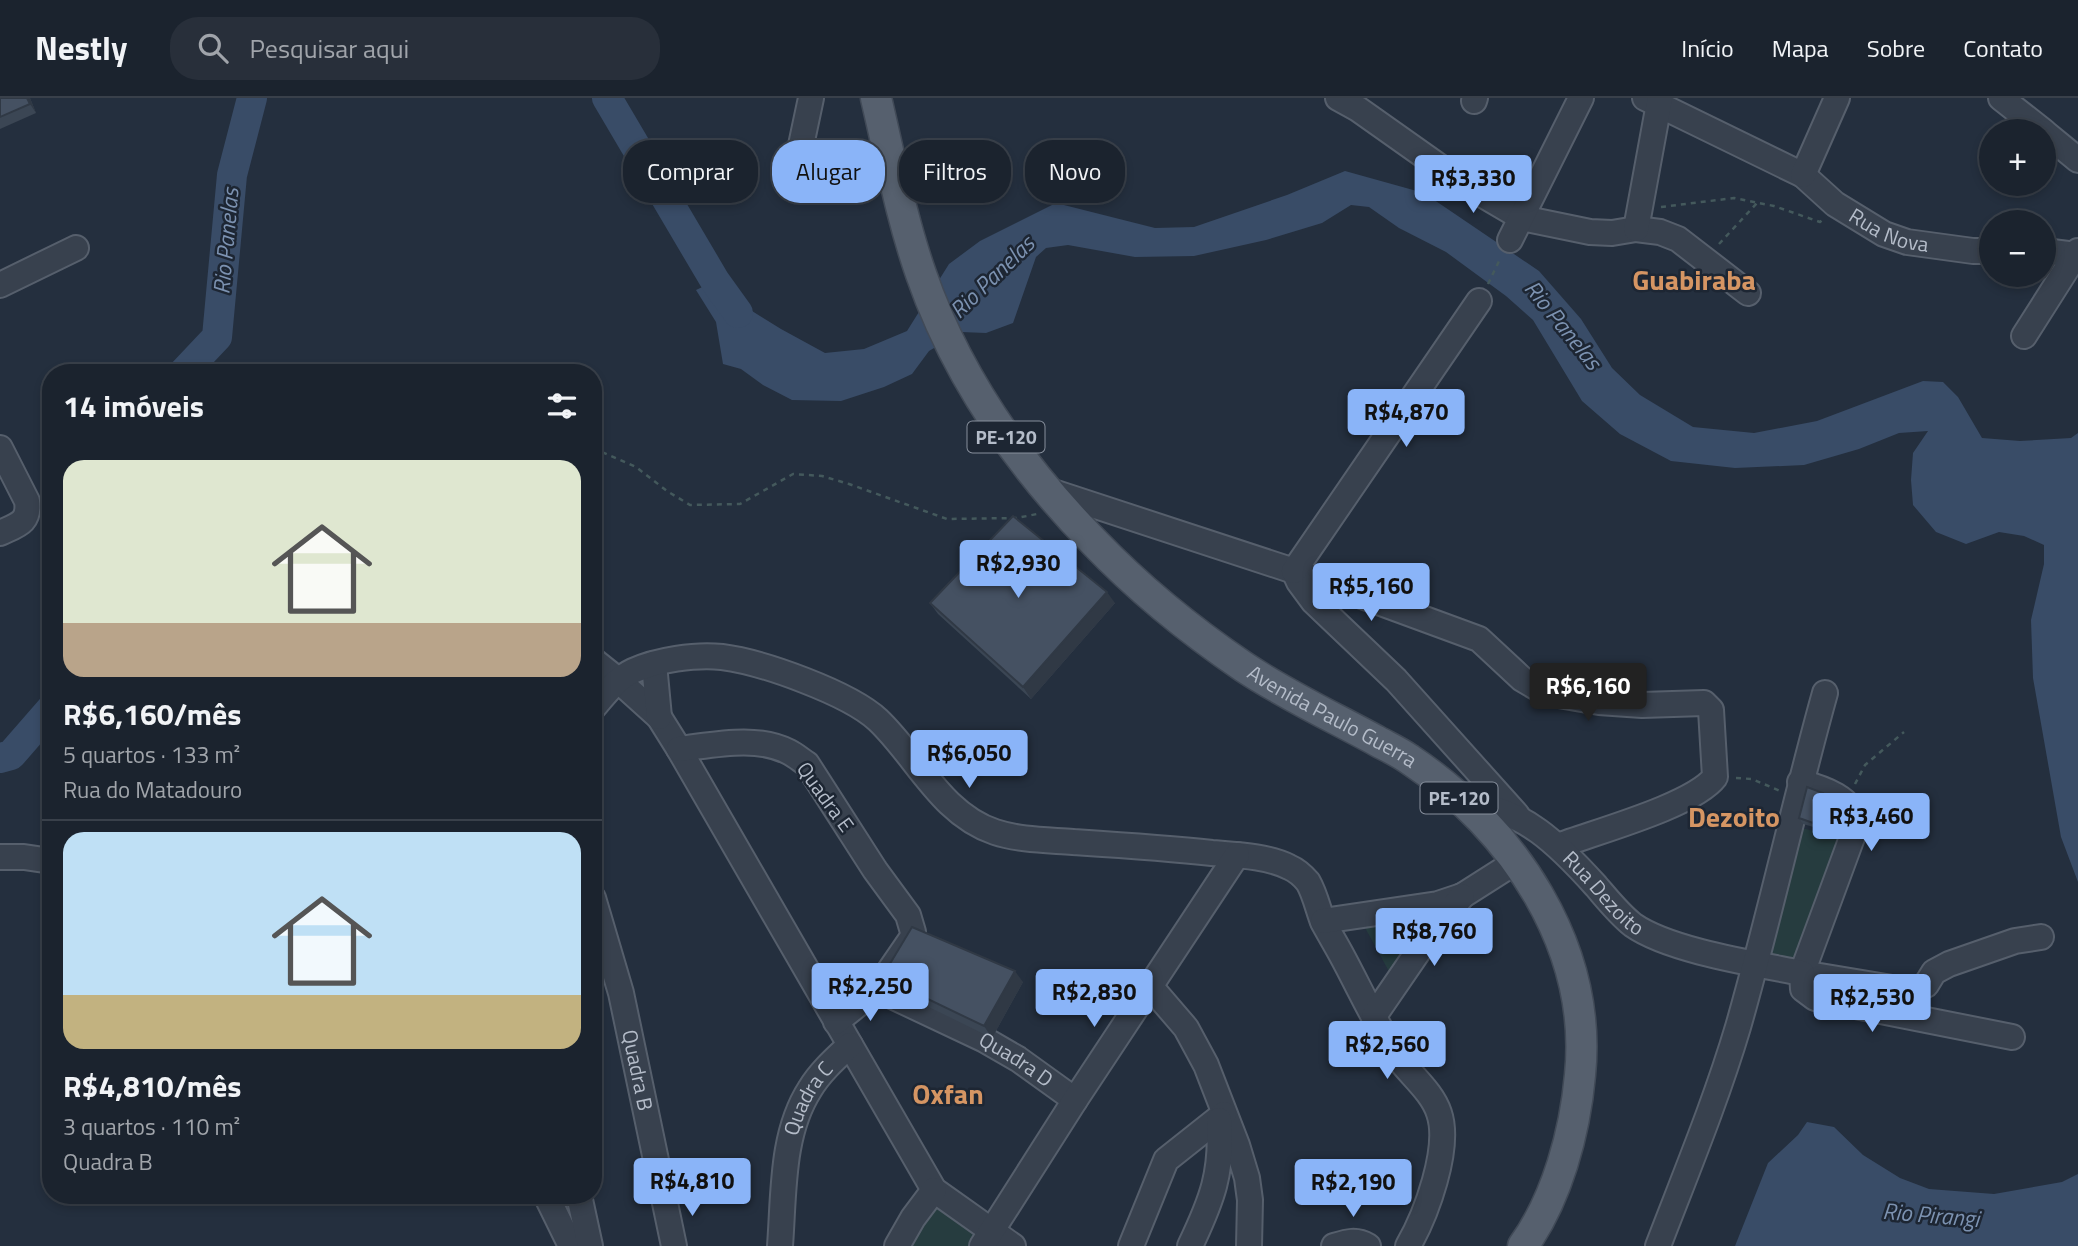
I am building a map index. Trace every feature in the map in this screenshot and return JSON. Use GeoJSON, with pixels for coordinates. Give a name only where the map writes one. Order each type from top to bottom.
{"type":"FeatureCollection","features":[{"type":"Feature","properties":{"kind":"main road","name":"Avenida Paulo Guerra"},"geometry":{"type":"LineString","coordinates":[[876,98],[903,217],[933,305],[976,392],[1019,456],[1091,539],[1174,618],[1246,668],[1406,756],[1443,783],[1493,831],[1517,860],[1546,906],[1563,946],[1579,1003],[1583,1053],[1570,1141],[1534,1231],[1523,1246]]}},
{"type":"Feature","properties":{"kind":"street"},"geometry":{"type":"LineString","coordinates":[[802,140],[811,98]]}},
{"type":"Feature","properties":{"kind":"street"},"geometry":{"type":"LineString","coordinates":[[1338,98],[1464,184],[1522,218],[1590,232],[1612,233],[1637,221]]}},
{"type":"Feature","properties":{"kind":"street"},"geometry":{"type":"LineString","coordinates":[[1510,240],[1581,98]]}},
{"type":"Feature","properties":{"kind":"street"},"geometry":{"type":"LineString","coordinates":[[1802,175],[1837,98]]}},
{"type":"Feature","properties":{"kind":"street"},"geometry":{"type":"LineString","coordinates":[[1637,221],[1654,100]]}},
{"type":"Feature","properties":{"kind":"street","name":"Rua Nova"},"geometry":{"type":"LineString","coordinates":[[1654,100],[1802,175],[1835,204],[1884,234],[1907,242],[1979,251]]}},
{"type":"Feature","properties":{"kind":"street"},"geometry":{"type":"LineString","coordinates":[[2012,101],[2030,119]]}},
{"type":"Feature","properties":{"kind":"street"},"geometry":{"type":"LineString","coordinates":[[2056,142],[2078,160]]}},
{"type":"Feature","properties":{"kind":"street"},"geometry":{"type":"LineString","coordinates":[[1637,221],[1678,239],[1748,293]]}},
{"type":"Feature","properties":{"kind":"street"},"geometry":{"type":"LineString","coordinates":[[0,285],[76,248]]}},
{"type":"Feature","properties":{"kind":"street"},"geometry":{"type":"LineString","coordinates":[[2024,336],[2077,253],[2056,252]]}},
{"type":"Feature","properties":{"kind":"street"},"geometry":{"type":"LineString","coordinates":[[1294,571],[1479,301]]}},
{"type":"Feature","properties":{"kind":"street"},"geometry":{"type":"LineString","coordinates":[[0,448],[27,501],[28,509],[22,522],[0,533]]}},
{"type":"Feature","properties":{"kind":"street"},"geometry":{"type":"LineString","coordinates":[[1054,498],[1294,571],[1464,633],[1479,639],[1530,686],[1553,694],[1599,702],[1642,705],[1704,703],[1711,710],[1715,778],[1708,787],[1617,826],[1558,846]]}},
{"type":"Feature","properties":{"kind":"street"},"geometry":{"type":"LineString","coordinates":[[1294,571],[1298,582],[1313,601],[1396,680],[1520,819]]}},
{"type":"Feature","properties":{"kind":"street"},"geometry":{"type":"LineString","coordinates":[[602,698],[618,680],[634,670],[654,664],[689,657],[719,657],[744,661],[839,695],[876,718],[946,800],[970,820],[993,831],[1049,840],[1237,855],[1287,866],[1299,873],[1308,882],[1323,922],[1394,1052],[1433,1101],[1439,1113],[1442,1130],[1437,1172],[1420,1226],[1408,1246]]}},
{"type":"Feature","properties":{"kind":"street"},"geometry":{"type":"LineString","coordinates":[[654,664],[659,717]]}},
{"type":"Feature","properties":{"kind":"street"},"geometry":{"type":"LineString","coordinates":[[602,667],[659,717],[934,1190],[988,1238],[1013,1246]]}},
{"type":"Feature","properties":{"kind":"street"},"geometry":{"type":"LineString","coordinates":[[1658,1246],[1720,1086],[1738,1029],[1825,693]]}},
{"type":"Feature","properties":{"kind":"street","name":"Quadra E"},"geometry":{"type":"LineString","coordinates":[[679,749],[756,743],[790,752],[807,764],[874,870],[908,915],[913,928],[912,938],[877,989]]}},
{"type":"Feature","properties":{"kind":"street"},"geometry":{"type":"LineString","coordinates":[[1798,789],[1842,799],[1853,809],[1857,824],[1802,973],[1803,989],[1815,998],[2012,1037]]}},
{"type":"Feature","properties":{"kind":"street","name":"Rua Dezoito"},"geometry":{"type":"LineString","coordinates":[[1465,803],[1500,809],[1520,819],[1558,846],[1614,908],[1635,926],[1659,938],[1692,949],[1802,973],[1910,990],[1926,985],[1934,972],[1950,964],[2015,941],[2041,937]]}},
{"type":"Feature","properties":{"kind":"street"},"geometry":{"type":"LineString","coordinates":[[988,1238],[1075,1100],[1237,855]]}},
{"type":"Feature","properties":{"kind":"street"},"geometry":{"type":"LineString","coordinates":[[0,857],[42,860]]}},
{"type":"Feature","properties":{"kind":"street"},"geometry":{"type":"LineString","coordinates":[[1323,922],[1419,909],[1462,896],[1517,860]]}},
{"type":"Feature","properties":{"kind":"street"},"geometry":{"type":"LineString","coordinates":[[1374,1016],[1422,946],[1462,896]]}},
{"type":"Feature","properties":{"kind":"street","name":"Quadra B"},"geometry":{"type":"LineString","coordinates":[[602,929],[621,993],[674,1246]]}},
{"type":"Feature","properties":{"kind":"street"},"geometry":{"type":"LineString","coordinates":[[1150,986],[1186,1028],[1206,1065],[1221,1116],[1237,1145],[1247,1178],[1249,1246]]}},
{"type":"Feature","properties":{"kind":"street"},"geometry":{"type":"LineString","coordinates":[[836,1022],[877,989]]}},
{"type":"Feature","properties":{"kind":"street","name":"Quadra D"},"geometry":{"type":"LineString","coordinates":[[877,989],[985,1040],[1018,1059],[1075,1100]]}},
{"type":"Feature","properties":{"kind":"street","name":"Quadra C"},"geometry":{"type":"LineString","coordinates":[[780,1246],[789,1143],[795,1115],[811,1087],[850,1045]]}},
{"type":"Feature","properties":{"kind":"street"},"geometry":{"type":"LineString","coordinates":[[1131,1246],[1167,1160],[1221,1116]]}},
{"type":"Feature","properties":{"kind":"street"},"geometry":{"type":"LineString","coordinates":[[1190,1246],[1208,1208],[1216,1182],[1221,1144],[1221,1116]]}},
{"type":"Feature","properties":{"kind":"street"},"geometry":{"type":"LineString","coordinates":[[897,1246],[934,1190]]}},
{"type":"Feature","properties":{"kind":"street"},"geometry":{"type":"LineString","coordinates":[[550,1204],[571,1246]]}},
{"type":"Feature","properties":{"kind":"street"},"geometry":{"type":"LineString","coordinates":[[581,1204],[590,1246]]}},
{"type":"Feature","properties":{"kind":"street"},"geometry":{"type":"LineString","coordinates":[[1237,1246],[1250,1212]]}},
{"type":"Feature","properties":{"kind":"street"},"geometry":{"type":"LineString","coordinates":[[1334,1246],[1352,1241],[1368,1246]]}},
{"type":"Feature","properties":{"kind":"path"},"geometry":{"type":"LineString","coordinates":[[1637,221],[1681,204],[1734,198],[1774,206],[1820,222],[1835,204]]}},
{"type":"Feature","properties":{"kind":"path"},"geometry":{"type":"LineString","coordinates":[[1704,259],[1757,203]]}},
{"type":"Feature","properties":{"kind":"path"},"geometry":{"type":"LineString","coordinates":[[1479,301],[1510,240]]}},
{"type":"Feature","properties":{"kind":"path"},"geometry":{"type":"LineString","coordinates":[[602,452],[636,467],[690,505],[740,504],[793,474],[831,478],[947,519],[1017,518],[1036,515],[1054,498]]}},
{"type":"Feature","properties":{"kind":"path"},"geometry":{"type":"LineString","coordinates":[[1846,802],[1866,765],[1904,732]]}},
{"type":"Feature","properties":{"kind":"path"},"geometry":{"type":"LineString","coordinates":[[1715,778],[1752,779],[1798,789]]}},
{"type":"Feature","properties":{"kind":"green space"},"geometry":{"type":"Polygon","coordinates":[[[1801,828],[1845,838],[1800,968],[1766,958],[1801,828]]]}},
{"type":"Feature","properties":{"kind":"green space"},"geometry":{"type":"Polygon","coordinates":[[[1434,914],[1392,977],[1363,924],[1434,914]]]}},
{"type":"Feature","properties":{"kind":"green space"},"geometry":{"type":"Polygon","coordinates":[[[936,1204],[983,1233],[974,1246],[912,1246],[936,1204]]]}},
{"type":"Feature","properties":{"kind":"water"},"geometry":{"type":"Polygon","coordinates":[[[1345,171],[1424,193],[1539,271],[1581,319],[1612,368],[1640,395],[1693,427],[1754,433],[1817,421],[1923,381],[1943,382],[1958,397],[1982,438],[2020,441],[2071,438],[2078,433],[2078,882],[2061,837],[2033,678],[2031,620],[2044,564],[2044,545],[2024,536],[1999,532],[1966,544],[1936,532],[1913,505],[1911,480],[1913,453],[1928,431],[1899,433],[1859,449],[1804,465],[1735,468],[1671,461],[1620,434],[1582,401],[1533,320],[1506,296],[1446,252],[1399,228],[1369,207],[1351,205],[1322,223],[1266,240],[1194,256],[1135,257],[1068,245],[1046,248],[1036,257],[1013,323],[986,333],[961,332],[929,351],[912,374],[884,387],[841,401],[792,400],[763,385],[741,369],[723,364],[716,322],[696,290],[728,275],[752,311],[825,353],[864,349],[907,331],[949,264],[980,241],[1056,203],[1155,228],[1194,227],[1287,195],[1345,171]]]}},
{"type":"Feature","properties":{"kind":"water","name":"Rio Pirangi"},"geometry":{"type":"Polygon","coordinates":[[[1807,1122],[1834,1127],[1863,1155],[1900,1178],[1929,1189],[1994,1194],[2062,1182],[2078,1174],[2078,1246],[1735,1246],[1768,1163],[1798,1135],[1807,1122]]]}},
{"type":"Feature","properties":{"kind":"building"},"geometry":{"type":"Polygon","coordinates":[[[0,98],[27,98],[30,104],[0,117],[0,98]]]}},
{"type":"Feature","properties":{"kind":"building"},"geometry":{"type":"Polygon","coordinates":[[[1013,516],[1107,592],[1023,687],[930,603],[1013,516]]]}},
{"type":"Feature","properties":{"kind":"building"},"geometry":{"type":"Polygon","coordinates":[[[1807,787],[1823,793],[1813,823],[1799,818],[1807,787]]]}},
{"type":"Feature","properties":{"kind":"building"},"geometry":{"type":"Polygon","coordinates":[[[912,927],[1015,971],[984,1026],[882,977],[912,927]]]}},
{"type":"Feature","properties":{"kind":"waterway","name":"Rio Panelas"},"geometry":{"type":"LineString","coordinates":[[192,364],[217,337],[232,175],[252,98]]}},
{"type":"Feature","properties":{"kind":"waterway","name":"Rio Panelas"},"geometry":{"type":"LineString","coordinates":[[607,98],[715,281],[738,313]]}},
{"type":"Feature","properties":{"kind":"waterway","name":"Rio Panelas"},"geometry":{"type":"LineString","coordinates":[[0,758],[11,755],[42,719]]}},
{"type":"Feature","properties":{"kind":"district","name":"Guabiraba"},"geometry":{"type":"Point","coordinates":[1694,280]}},
{"type":"Feature","properties":{"kind":"district","name":"Dezoito"},"geometry":{"type":"Point","coordinates":[1734,817]}},
{"type":"Feature","properties":{"kind":"district","name":"Oxfan"},"geometry":{"type":"Point","coordinates":[948,1094]}}]}
